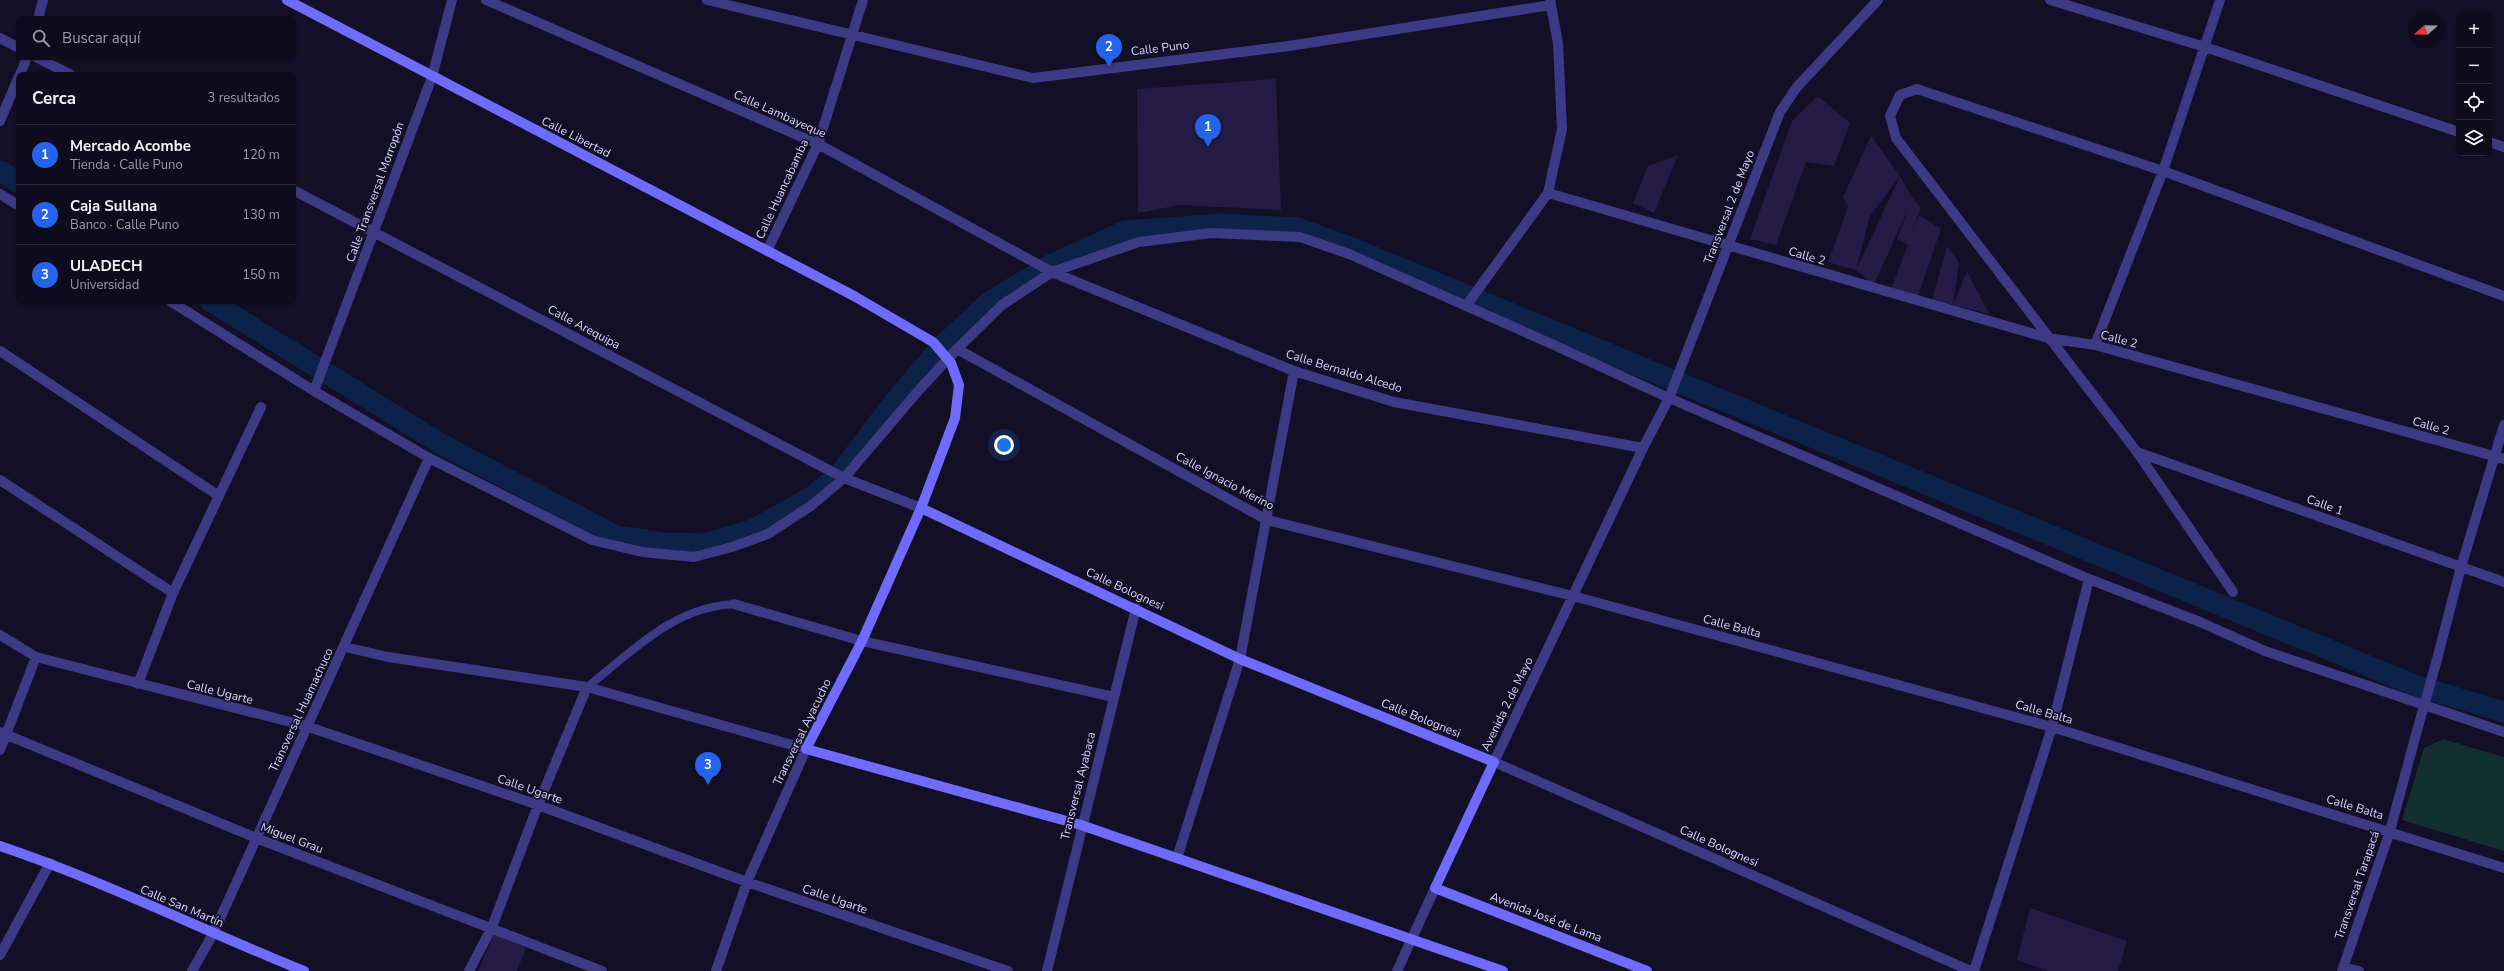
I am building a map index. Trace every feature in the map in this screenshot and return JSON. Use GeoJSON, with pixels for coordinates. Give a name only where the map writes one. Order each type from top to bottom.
{"type":"FeatureCollection","features":[{"type":"Feature","properties":{"kind":"main road","name":"Calle Libertad"},"geometry":{"type":"LineString","coordinates":[[287,0],[854,296],[933,342],[951,363],[959,385],[955,418],[921,508]]}},
{"type":"Feature","properties":{"kind":"main road","name":"Calle Bolognesi"},"geometry":{"type":"LineString","coordinates":[[921,508],[1136,608],[1240,659],[1494,762]]}},
{"type":"Feature","properties":{"kind":"main road","name":"Transversal Ayacucho"},"geometry":{"type":"LineString","coordinates":[[806,749],[862,641],[921,508]]}},
{"type":"Feature","properties":{"kind":"main road"},"geometry":{"type":"LineString","coordinates":[[806,749],[1081,826],[1503,971]]}},
{"type":"Feature","properties":{"kind":"main road","name":"Avenida 2 de Mayo"},"geometry":{"type":"LineString","coordinates":[[1435,888],[1494,762]]}},
{"type":"Feature","properties":{"kind":"main road","name":"Calle San Martín"},"geometry":{"type":"LineString","coordinates":[[0,846],[50,863],[213,934],[304,971]]}},
{"type":"Feature","properties":{"kind":"main road","name":"Avenida José de Lama"},"geometry":{"type":"LineString","coordinates":[[1435,888],[1647,971]]}},
{"type":"Feature","properties":{"kind":"street"},"geometry":{"type":"LineString","coordinates":[[39,16],[43,0]]}},
{"type":"Feature","properties":{"kind":"street","name":"Calle Transversal Morropón"},"geometry":{"type":"LineString","coordinates":[[314,391],[375,233],[432,77],[452,0]]}},
{"type":"Feature","properties":{"kind":"street","name":"Calle Lambayeque"},"geometry":{"type":"LineString","coordinates":[[486,0],[818,144],[1052,272]]}},
{"type":"Feature","properties":{"kind":"street","name":"Calle Puno"},"geometry":{"type":"LineString","coordinates":[[707,0],[1033,78],[1289,46],[1551,2]]}},
{"type":"Feature","properties":{"kind":"street","name":"Calle Huancabamba"},"geometry":{"type":"LineString","coordinates":[[767,251],[818,144],[863,0]]}},
{"type":"Feature","properties":{"kind":"street","name":"Transversal 2 de Mayo"},"geometry":{"type":"LineString","coordinates":[[1643,448],[1670,396],[1780,112],[1797,87],[1878,0]]}},
{"type":"Feature","properties":{"kind":"street"},"geometry":{"type":"LineString","coordinates":[[2050,0],[2205,47],[2456,131]]}},
{"type":"Feature","properties":{"kind":"street"},"geometry":{"type":"LineString","coordinates":[[2095,345],[2163,170],[2220,0]]}},
{"type":"Feature","properties":{"kind":"street"},"geometry":{"type":"LineString","coordinates":[[1466,306],[1548,193],[1562,129],[1558,43],[1551,2]]}},
{"type":"Feature","properties":{"kind":"street"},"geometry":{"type":"LineString","coordinates":[[0,38],[16,46]]}},
{"type":"Feature","properties":{"kind":"street"},"geometry":{"type":"LineString","coordinates":[[21,72],[26,60]]}},
{"type":"Feature","properties":{"kind":"street"},"geometry":{"type":"LineString","coordinates":[[42,60],[65,72]]}},
{"type":"Feature","properties":{"kind":"street"},"geometry":{"type":"LineString","coordinates":[[0,121],[16,83]]}},
{"type":"Feature","properties":{"kind":"street"},"geometry":{"type":"LineString","coordinates":[[2233,592],[2137,452],[1896,138],[1890,116],[1900,96],[1917,88],[2163,170],[2504,296]]}},
{"type":"Feature","properties":{"kind":"street"},"geometry":{"type":"LineString","coordinates":[[2492,143],[2504,147]]}},
{"type":"Feature","properties":{"kind":"street","name":"Calle Arequipa"},"geometry":{"type":"LineString","coordinates":[[296,192],[844,478],[863,485]]}},
{"type":"Feature","properties":{"kind":"street","name":"Calle 2"},"geometry":{"type":"LineString","coordinates":[[1548,193],[2048,338],[2095,345],[2499,458]]}},
{"type":"Feature","properties":{"kind":"street"},"geometry":{"type":"LineString","coordinates":[[0,194],[16,204]]}},
{"type":"Feature","properties":{"kind":"street"},"geometry":{"type":"LineString","coordinates":[[175,304],[314,391],[429,458],[592,540],[642,552],[694,556],[732,547],[768,534],[812,505],[844,478],[956,349],[1002,305],[1052,272],[1139,242],[1212,233],[1300,237],[1349,254],[2089,580],[2200,622],[2265,651],[2504,732]]}},
{"type":"Feature","properties":{"kind":"street","name":"Calle Bernaldo Alcedo"},"geometry":{"type":"LineString","coordinates":[[1052,272],[1294,371],[1394,402],[1643,448]]}},
{"type":"Feature","properties":{"kind":"street","name":"Calle Ignacio Merino"},"geometry":{"type":"LineString","coordinates":[[956,349],[1267,520],[1573,596]]}},
{"type":"Feature","properties":{"kind":"street"},"geometry":{"type":"LineString","coordinates":[[0,351],[219,496]]}},
{"type":"Feature","properties":{"kind":"street"},"geometry":{"type":"LineString","coordinates":[[1177,858],[1240,659],[1294,371]]}},
{"type":"Feature","properties":{"kind":"street"},"geometry":{"type":"LineString","coordinates":[[138,684],[173,593],[261,407]]}},
{"type":"Feature","properties":{"kind":"street","name":"Transversal Tarapacá"},"geometry":{"type":"LineString","coordinates":[[2343,969],[2390,831],[2461,567],[2499,458],[2504,425]]}},
{"type":"Feature","properties":{"kind":"street","name":"Avenida 2 de Mayo"},"geometry":{"type":"LineString","coordinates":[[1494,762],[1643,448]]}},
{"type":"Feature","properties":{"kind":"street","name":"Calle 1"},"geometry":{"type":"LineString","coordinates":[[2137,452],[2504,582]]}},
{"type":"Feature","properties":{"kind":"street","name":"Transversal Huamachuco"},"geometry":{"type":"LineString","coordinates":[[192,971],[213,934],[306,726],[345,647],[429,458]]}},
{"type":"Feature","properties":{"kind":"street"},"geometry":{"type":"LineString","coordinates":[[0,480],[173,593]]}},
{"type":"Feature","properties":{"kind":"street","name":"Calle Bolognesi"},"geometry":{"type":"LineString","coordinates":[[863,485],[921,508]]}},
{"type":"Feature","properties":{"kind":"street"},"geometry":{"type":"LineString","coordinates":[[1973,971],[2052,727],[2089,580]]}},
{"type":"Feature","properties":{"kind":"street","name":"Calle Balta"},"geometry":{"type":"LineString","coordinates":[[1573,596],[2052,727],[2390,831],[2504,868]]}},
{"type":"Feature","properties":{"kind":"street"},"geometry":{"type":"LineString","coordinates":[[734,604],[862,641],[1114,697]]}},
{"type":"Feature","properties":{"kind":"street","name":"Transversal Ayabaca"},"geometry":{"type":"LineString","coordinates":[[1047,971],[1081,826],[1136,608]]}},
{"type":"Feature","properties":{"kind":"street","name":"Calle Ugarte"},"geometry":{"type":"LineString","coordinates":[[0,635],[36,658],[306,726],[538,805],[747,882],[1008,971]]}},
{"type":"Feature","properties":{"kind":"street"},"geometry":{"type":"LineString","coordinates":[[345,647],[388,656],[587,687],[806,749]]}},
{"type":"Feature","properties":{"kind":"street"},"geometry":{"type":"LineString","coordinates":[[0,750],[3,733],[36,658]]}},
{"type":"Feature","properties":{"kind":"street"},"geometry":{"type":"LineString","coordinates":[[469,971],[492,927],[538,805],[587,687]]}},
{"type":"Feature","properties":{"kind":"street","name":"Miguel Grau"},"geometry":{"type":"LineString","coordinates":[[3,733],[256,838],[492,927],[577,962]]}},
{"type":"Feature","properties":{"kind":"street","name":"Transversal Ayacucho"},"geometry":{"type":"LineString","coordinates":[[716,971],[747,882],[806,749]]}},
{"type":"Feature","properties":{"kind":"street","name":"Calle Bolognesi"},"geometry":{"type":"LineString","coordinates":[[1494,762],[1973,971]]}},
{"type":"Feature","properties":{"kind":"street"},"geometry":{"type":"LineString","coordinates":[[0,955],[50,863]]}},
{"type":"Feature","properties":{"kind":"street","name":"Avenida 2 de Mayo"},"geometry":{"type":"LineString","coordinates":[[1397,971],[1435,888]]}},
{"type":"Feature","properties":{"kind":"street"},"geometry":{"type":"LineString","coordinates":[[577,962],[589,971]]}},
{"type":"Feature","properties":{"kind":"street"},"geometry":{"type":"LineString","coordinates":[[577,962],[602,971]]}},
{"type":"Feature","properties":{"kind":"street"},"geometry":{"type":"LineString","coordinates":[[2343,969],[2359,971]]}},
{"type":"Feature","properties":{"kind":"lane"},"geometry":{"type":"LineString","coordinates":[[587,687],[667,624],[704,608],[734,604]]}},
{"type":"Feature","properties":{"kind":"green space"},"geometry":{"type":"Polygon","coordinates":[[[2443,739],[2504,757],[2504,851],[2402,820],[2424,748],[2443,739]]]}},
{"type":"Feature","properties":{"kind":"building"},"geometry":{"type":"Polygon","coordinates":[[[1276,79],[1281,210],[1180,205],[1138,213],[1137,89],[1276,79]]]}},
{"type":"Feature","properties":{"kind":"building"},"geometry":{"type":"Polygon","coordinates":[[[1818,96],[1850,123],[1834,166],[1806,162],[1776,245],[1750,239],[1792,121],[1818,96]]]}},
{"type":"Feature","properties":{"kind":"building"},"geometry":{"type":"Polygon","coordinates":[[[1871,136],[1900,176],[1870,216],[1856,270],[1828,262],[1848,207],[1843,197],[1871,136]]]}},
{"type":"Feature","properties":{"kind":"building"},"geometry":{"type":"Polygon","coordinates":[[[1678,155],[1654,213],[1633,203],[1648,166],[1678,155]]]}},
{"type":"Feature","properties":{"kind":"building"},"geometry":{"type":"Polygon","coordinates":[[[1900,176],[1913,199],[1921,207],[1911,234],[1919,215],[1941,229],[1918,296],[1891,289],[1908,245],[1897,239],[1909,207],[1874,285],[1856,270],[1900,176]]]}},
{"type":"Feature","properties":{"kind":"building"},"geometry":{"type":"Polygon","coordinates":[[[1947,246],[1959,263],[1953,305],[1932,300],[1947,246]]]}},
{"type":"Feature","properties":{"kind":"building"},"geometry":{"type":"Polygon","coordinates":[[[1967,271],[1989,314],[1953,305],[1967,271]]]}},
{"type":"Feature","properties":{"kind":"building"},"geometry":{"type":"Polygon","coordinates":[[[2030,908],[2127,941],[2118,971],[2048,971],[2017,960],[2030,908]]]}},
{"type":"Feature","properties":{"kind":"building"},"geometry":{"type":"Polygon","coordinates":[[[494,934],[526,948],[517,971],[478,971],[494,934]]]}},
{"type":"Feature","properties":{"kind":"waterway"},"geometry":{"type":"LineString","coordinates":[[0,171],[16,181]]}},
{"type":"Feature","properties":{"kind":"waterway"},"geometry":{"type":"LineString","coordinates":[[215,304],[441,444],[616,536],[665,543],[705,544],[754,529],[813,496],[839,475],[890,407],[940,348],[989,302],[1052,264],[1125,231],[1220,224],[1298,228],[1347,246],[2417,686],[2504,712]]}},
{"type":"Feature","properties":{"kind":"place","name":"Caja Sullana"},"geometry":{"type":"Point","coordinates":[1109,67]}},
{"type":"Feature","properties":{"kind":"place","name":"Mercado Acombe"},"geometry":{"type":"Point","coordinates":[1208,147]}},
{"type":"Feature","properties":{"kind":"place","name":"ULADECH"},"geometry":{"type":"Point","coordinates":[708,785]}}]}
